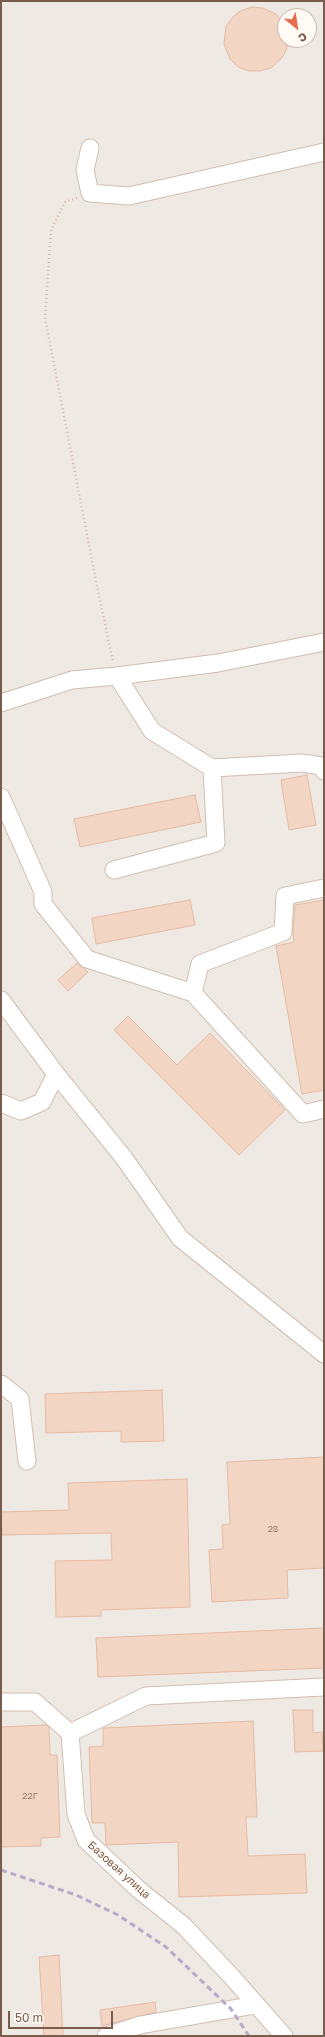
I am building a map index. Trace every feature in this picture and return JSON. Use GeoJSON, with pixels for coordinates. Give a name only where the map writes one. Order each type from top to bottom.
{"type":"FeatureCollection","features":[{"type":"Feature","properties":{"kind":"street"},"geometry":{"type":"LineString","coordinates":[[90,148],[86,170],[90,193],[129,196],[324,152]]}},
{"type":"Feature","properties":{"kind":"street"},"geometry":{"type":"LineString","coordinates":[[1,703],[72,680],[117,676],[218,663],[324,642]]}},
{"type":"Feature","properties":{"kind":"street"},"geometry":{"type":"LineString","coordinates":[[117,676],[152,731],[212,768],[302,763],[322,766],[324,771]]}},
{"type":"Feature","properties":{"kind":"street"},"geometry":{"type":"LineString","coordinates":[[114,870],[216,843],[212,768]]}},
{"type":"Feature","properties":{"kind":"street"},"geometry":{"type":"LineString","coordinates":[[1,797],[43,892],[43,904],[87,959],[193,993],[303,1114],[324,1109]]}},
{"type":"Feature","properties":{"kind":"street"},"geometry":{"type":"LineString","coordinates":[[193,993],[200,964],[283,932],[286,896],[324,888]]}},
{"type":"Feature","properties":{"kind":"street"},"geometry":{"type":"LineString","coordinates":[[1,1000],[56,1074],[124,1158],[180,1238],[324,1354]]}},
{"type":"Feature","properties":{"kind":"street"},"geometry":{"type":"LineString","coordinates":[[1,1103],[21,1111],[42,1102],[56,1074]]}},
{"type":"Feature","properties":{"kind":"street"},"geometry":{"type":"LineString","coordinates":[[1,1384],[20,1398],[27,1461]]}},
{"type":"Feature","properties":{"kind":"street"},"geometry":{"type":"LineString","coordinates":[[1,1702],[35,1702],[70,1733],[146,1696],[324,1687]]}},
{"type":"Feature","properties":{"kind":"street","name":"Базовая улица"},"geometry":{"type":"LineString","coordinates":[[70,1733],[76,1814],[86,1840],[138,1889],[184,1926],[232,1977],[255,2005],[284,2036]]}},
{"type":"Feature","properties":{"kind":"street"},"geometry":{"type":"LineString","coordinates":[[106,2036],[140,2025],[255,2005]]}},
{"type":"Feature","properties":{"kind":"path"},"geometry":{"type":"LineString","coordinates":[[90,193],[65,202],[51,230],[45,318],[97,586],[117,676]]}},
{"type":"Feature","properties":{"kind":"shaded area"},"geometry":{"type":"Polygon","coordinates":[[[1,1],[324,1],[324,2036],[1,2036],[1,1]]]}},
{"type":"Feature","properties":{"kind":"building"},"geometry":{"type":"Polygon","coordinates":[[[252,7],[263,8],[277,15],[277,48],[287,48],[282,58],[271,68],[260,71],[249,71],[238,67],[230,59],[224,44],[226,26],[240,11],[252,7]]]}},
{"type":"Feature","properties":{"kind":"building"},"geometry":{"type":"Polygon","coordinates":[[[307,775],[316,825],[289,830],[281,780],[307,775]]]}},
{"type":"Feature","properties":{"kind":"building"},"geometry":{"type":"Polygon","coordinates":[[[195,795],[201,822],[80,847],[74,819],[195,795]]]}},
{"type":"Feature","properties":{"kind":"building"},"geometry":{"type":"Polygon","coordinates":[[[190,900],[195,925],[96,944],[92,918],[190,900]]]}},
{"type":"Feature","properties":{"kind":"building"},"geometry":{"type":"Polygon","coordinates":[[[324,900],[324,1090],[302,1094],[276,946],[294,942],[293,933],[295,905],[324,900]]]}},
{"type":"Feature","properties":{"kind":"building"},"geometry":{"type":"Polygon","coordinates":[[[77,963],[88,972],[68,991],[58,980],[77,963]]]}},
{"type":"Feature","properties":{"kind":"building"},"geometry":{"type":"Polygon","coordinates":[[[128,1016],[177,1065],[210,1033],[285,1110],[239,1155],[114,1030],[128,1016]]]}},
{"type":"Feature","properties":{"kind":"building"},"geometry":{"type":"Polygon","coordinates":[[[162,1390],[164,1441],[121,1442],[121,1431],[46,1433],[45,1394],[162,1390]]]}},
{"type":"Feature","properties":{"kind":"building"},"geometry":{"type":"Polygon","coordinates":[[[324,1457],[324,1568],[287,1570],[288,1598],[212,1602],[209,1550],[223,1549],[222,1525],[230,1524],[227,1462],[324,1457]]]}},
{"type":"Feature","properties":{"kind":"building"},"geometry":{"type":"Polygon","coordinates":[[[187,1479],[190,1607],[101,1610],[101,1616],[56,1617],[55,1561],[112,1560],[111,1533],[2,1535],[1,1512],[69,1510],[68,1483],[187,1479]]]}},
{"type":"Feature","properties":{"kind":"building"},"geometry":{"type":"Polygon","coordinates":[[[324,1628],[324,1668],[98,1677],[96,1638],[324,1628]]]}},
{"type":"Feature","properties":{"kind":"building"},"geometry":{"type":"Polygon","coordinates":[[[293,1710],[313,1710],[313,1733],[322,1732],[323,1751],[295,1752],[293,1710]]]}},
{"type":"Feature","properties":{"kind":"building"},"geometry":{"type":"Polygon","coordinates":[[[253,1721],[257,1817],[246,1817],[248,1856],[305,1854],[307,1893],[179,1897],[178,1842],[106,1845],[105,1823],[92,1823],[89,1747],[103,1746],[103,1728],[253,1721]]]}},
{"type":"Feature","properties":{"kind":"building"},"geometry":{"type":"Polygon","coordinates":[[[46,1725],[49,1727],[50,1755],[57,1755],[60,1837],[41,1838],[41,1846],[1,1847],[1,1727],[46,1725]]]}},
{"type":"Feature","properties":{"kind":"building"},"geometry":{"type":"Polygon","coordinates":[[[59,1955],[63,2036],[44,2036],[39,1957],[59,1955]]]}},
{"type":"Feature","properties":{"kind":"building"},"geometry":{"type":"Polygon","coordinates":[[[155,2002],[156,2012],[102,2026],[100,2010],[155,2002]]]}},
{"type":"Feature","properties":{"kind":"railway"},"geometry":{"type":"LineString","coordinates":[[1,1870],[76,1895],[118,1915],[166,1947],[231,2009],[249,2036]]}}]}
